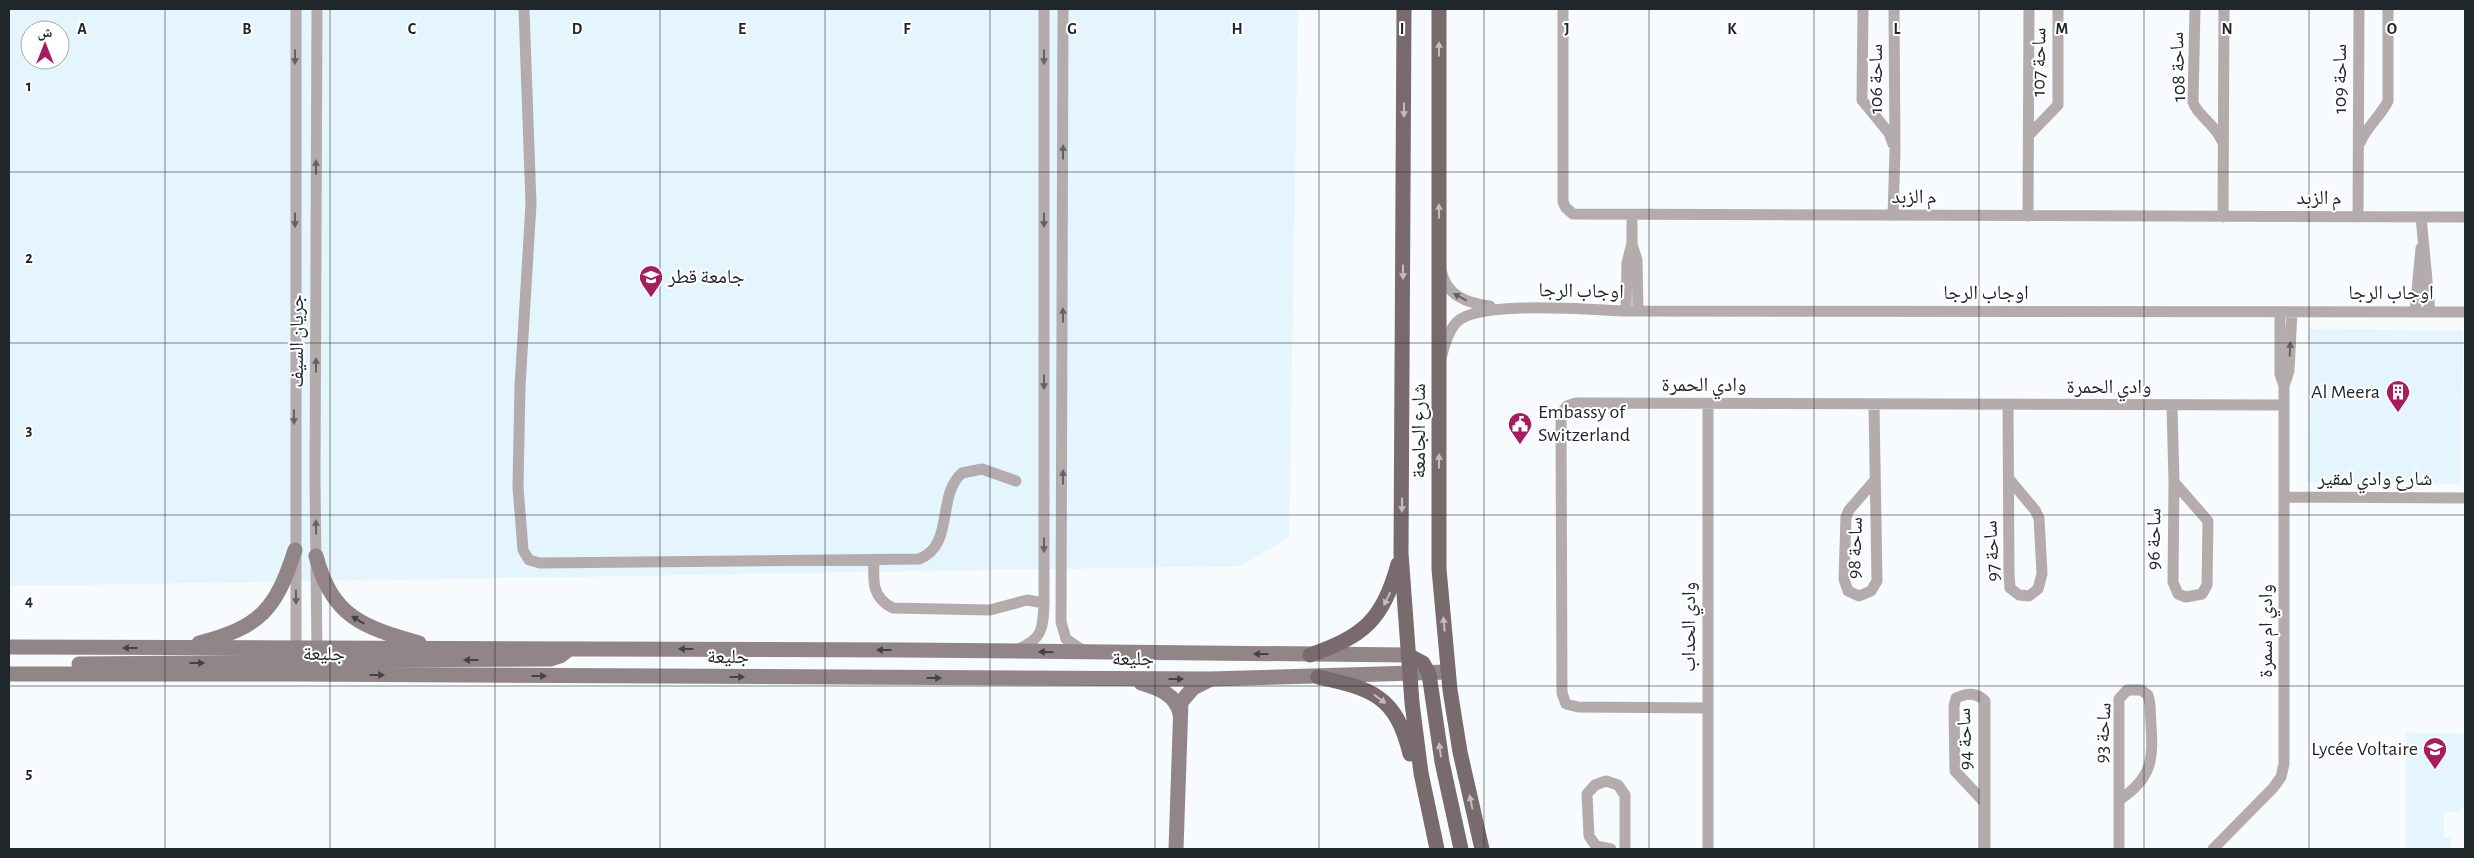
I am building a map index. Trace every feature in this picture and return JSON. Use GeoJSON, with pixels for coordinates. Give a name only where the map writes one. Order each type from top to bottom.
{"type":"FeatureCollection","features":[{"type":"Feature","properties":{"kind":"main road","name":"شارع الجامعة"},"geometry":{"type":"LineString","coordinates":[[1404,9],[1402,553],[1408,655],[1421,773],[1437,849]]}},
{"type":"Feature","properties":{"kind":"main road","name":"شارع الجامعة"},"geometry":{"type":"LineString","coordinates":[[1439,9],[1439,569],[1448,672],[1460,752],[1482,849]]}},
{"type":"Feature","properties":{"kind":"main road"},"geometry":{"type":"LineString","coordinates":[[181,648],[230,633],[252,622],[268,610],[282,589],[295,550]]}},
{"type":"Feature","properties":{"kind":"main road"},"geometry":{"type":"LineString","coordinates":[[1310,655],[1354,636],[1378,614],[1390,592],[1402,553]]}},
{"type":"Feature","properties":{"kind":"main road"},"geometry":{"type":"LineString","coordinates":[[316,556],[321,577],[342,611],[372,628],[437,648]]}},
{"type":"Feature","properties":{"kind":"main road","name":"جليعة"},"geometry":{"type":"LineString","coordinates":[[9,648],[181,648],[296,661]]}},
{"type":"Feature","properties":{"kind":"main road","name":"جليعة"},"geometry":{"type":"LineString","coordinates":[[317,661],[437,648],[1408,655]]}},
{"type":"Feature","properties":{"kind":"main road"},"geometry":{"type":"LineString","coordinates":[[9,665],[296,661],[306,664],[317,661],[551,659],[560,656],[569,648]]}},
{"type":"Feature","properties":{"kind":"main road"},"geometry":{"type":"LineString","coordinates":[[1408,655],[1422,664],[1429,674],[1442,762],[1461,849]]}},
{"type":"Feature","properties":{"kind":"main road","name":"جليعة"},"geometry":{"type":"LineString","coordinates":[[9,674],[296,661],[1127,679],[1410,675],[1448,672]]}},
{"type":"Feature","properties":{"kind":"main road"},"geometry":{"type":"LineString","coordinates":[[1318,677],[1356,685],[1373,694],[1389,706],[1401,723],[1414,765],[1421,773]]}},
{"type":"Feature","properties":{"kind":"main road"},"geometry":{"type":"LineString","coordinates":[[1127,679],[1152,686],[1169,695],[1177,705],[1180,714]]}},
{"type":"Feature","properties":{"kind":"main road"},"geometry":{"type":"LineString","coordinates":[[1176,849],[1181,702],[1186,695],[1210,679]]}},
{"type":"Feature","properties":{"kind":"street","name":"جريان السيف"},"geometry":{"type":"LineString","coordinates":[[296,9],[296,661]]}},
{"type":"Feature","properties":{"kind":"street","name":"جريان السيف"},"geometry":{"type":"LineString","coordinates":[[317,9],[317,661]]}},
{"type":"Feature","properties":{"kind":"street"},"geometry":{"type":"LineString","coordinates":[[524,9],[531,204],[520,378],[518,486],[523,550],[526,557],[533,562],[550,563],[874,561],[919,559],[931,553],[938,542],[953,484],[962,474],[982,469],[1016,481]]}},
{"type":"Feature","properties":{"kind":"street"},"geometry":{"type":"LineString","coordinates":[[1011,652],[1028,645],[1040,633],[1044,604],[1044,9]]}},
{"type":"Feature","properties":{"kind":"street"},"geometry":{"type":"LineString","coordinates":[[1064,9],[1061,622],[1063,634],[1074,645],[1088,653]]}},
{"type":"Feature","properties":{"kind":"street","name":"م الزبد"},"geometry":{"type":"LineString","coordinates":[[1563,9],[1563,202],[1569,212],[1579,215],[2465,217]]}},
{"type":"Feature","properties":{"kind":"street","name":"ساحة 106"},"geometry":{"type":"LineString","coordinates":[[1863,9],[1862,100],[1889,133],[1895,150]]}},
{"type":"Feature","properties":{"kind":"street","name":"ساحة 106"},"geometry":{"type":"LineString","coordinates":[[1893,215],[1895,150],[1894,9]]}},
{"type":"Feature","properties":{"kind":"street","name":"ساحة 107"},"geometry":{"type":"LineString","coordinates":[[2028,9],[2030,134],[2028,216]]}},
{"type":"Feature","properties":{"kind":"street","name":"ساحة 107"},"geometry":{"type":"LineString","coordinates":[[2030,134],[2058,105],[2058,9]]}},
{"type":"Feature","properties":{"kind":"street","name":"ساحة 108"},"geometry":{"type":"LineString","coordinates":[[2195,9],[2194,106],[2217,128],[2224,144]]}},
{"type":"Feature","properties":{"kind":"street"},"geometry":{"type":"LineString","coordinates":[[2223,217],[2224,9]]}},
{"type":"Feature","properties":{"kind":"street","name":"ساحة 109"},"geometry":{"type":"LineString","coordinates":[[2358,217],[2359,9]]}},
{"type":"Feature","properties":{"kind":"street","name":"ساحة 109"},"geometry":{"type":"LineString","coordinates":[[2358,149],[2368,128],[2382,113],[2388,101],[2388,9]]}},
{"type":"Feature","properties":{"kind":"street"},"geometry":{"type":"LineString","coordinates":[[1632,216],[1632,242],[1627,263],[1632,311]]}},
{"type":"Feature","properties":{"kind":"street"},"geometry":{"type":"LineString","coordinates":[[2421,217],[2430,312]]}},
{"type":"Feature","properties":{"kind":"street"},"geometry":{"type":"LineString","coordinates":[[2415,312],[2419,256],[2422,242]]}},
{"type":"Feature","properties":{"kind":"street","name":"اوجاب الرجا"},"geometry":{"type":"LineString","coordinates":[[1439,245],[1442,277],[1457,297],[1475,304],[1507,308],[1632,311],[2465,312]]}},
{"type":"Feature","properties":{"kind":"street","name":"اوجاب الرجا"},"geometry":{"type":"LineString","coordinates":[[1439,372],[1447,338],[1451,329],[1459,320],[1482,310],[1507,308]]}},
{"type":"Feature","properties":{"kind":"street","name":"وادي ام سمرة"},"geometry":{"type":"LineString","coordinates":[[2213,849],[2273,788],[2282,777],[2283,771],[2284,386],[2280,374],[2280,312]]}},
{"type":"Feature","properties":{"kind":"street","name":"وادي ام سمرة"},"geometry":{"type":"LineString","coordinates":[[2284,386],[2289,372],[2292,312]]}},
{"type":"Feature","properties":{"kind":"street","name":"وادي الحمرة"},"geometry":{"type":"LineString","coordinates":[[1708,708],[1578,707],[1566,704],[1562,693],[1561,413],[1567,406],[1576,403],[2172,406],[2284,404]]}},
{"type":"Feature","properties":{"kind":"street","name":"وادي الحداب"},"geometry":{"type":"LineString","coordinates":[[1708,404],[1708,849]]}},
{"type":"Feature","properties":{"kind":"street","name":"ساحة 98"},"geometry":{"type":"LineString","coordinates":[[1874,405],[1877,581],[1871,591],[1859,596],[1848,591],[1844,579],[1846,518],[1849,510],[1875,480]]}},
{"type":"Feature","properties":{"kind":"street","name":"ساحة 97"},"geometry":{"type":"LineString","coordinates":[[2008,405],[2010,588],[2019,595],[2029,596],[2038,589],[2042,574],[2039,518],[2036,510],[2009,479]]}},
{"type":"Feature","properties":{"kind":"street","name":"ساحة 96"},"geometry":{"type":"LineString","coordinates":[[2172,406],[2174,482],[2172,582],[2178,594],[2192,597],[2202,594],[2207,585],[2208,521],[2174,482]]}},
{"type":"Feature","properties":{"kind":"street","name":"شارع وادي لمقير"},"geometry":{"type":"LineString","coordinates":[[2284,497],[2465,498]]}},
{"type":"Feature","properties":{"kind":"street"},"geometry":{"type":"LineString","coordinates":[[874,561],[873,579],[876,594],[893,608],[990,610],[1027,600],[1044,604]]}},
{"type":"Feature","properties":{"kind":"street"},"geometry":{"type":"LineString","coordinates":[[1044,584],[1052,588],[1062,585]]}},
{"type":"Feature","properties":{"kind":"street","name":"ساحة 93"},"geometry":{"type":"LineString","coordinates":[[2119,800],[2134,791],[2147,775],[2152,760],[2150,704],[2148,695],[2141,690],[2128,690],[2119,699],[2119,800],[2119,849]]}},
{"type":"Feature","properties":{"kind":"street","name":"ساحة 94"},"geometry":{"type":"LineString","coordinates":[[1985,802],[1955,771],[1954,706],[1956,698],[1964,694],[1976,694],[1985,701],[1985,802],[1985,849]]}},
{"type":"Feature","properties":{"kind":"street"},"geometry":{"type":"LineString","coordinates":[[1611,849],[1596,846],[1588,836],[1587,794],[1595,785],[1606,781],[1618,785],[1625,795],[1625,849]]}},
{"type":"Feature","properties":{"kind":"shaded area","name":"جامعة قطر"},"geometry":{"type":"Polygon","coordinates":[[[9,9],[1298,9],[1289,537],[1241,566],[9,586],[9,9]]]}},
{"type":"Feature","properties":{"kind":"shaded area"},"geometry":{"type":"Polygon","coordinates":[[[2309,329],[2463,331],[2461,484],[2307,482],[2309,329]]]}},
{"type":"Feature","properties":{"kind":"shaded area","name":"Lycée Voltaire"},"geometry":{"type":"Polygon","coordinates":[[[2406,733],[2465,734],[2465,807],[2461,807],[2461,812],[2444,812],[2444,838],[2451,838],[2451,848],[2406,849],[2406,733]]]}},
{"type":"Feature","properties":{"kind":"place","name":"جامعة قطر"},"geometry":{"type":"Point","coordinates":[651,298]}},
{"type":"Feature","properties":{"kind":"place","name":"Al Meera"},"geometry":{"type":"Point","coordinates":[2398,413]}},
{"type":"Feature","properties":{"kind":"place","name":"Embassy of Switzerland"},"geometry":{"type":"Point","coordinates":[1520,445]}},
{"type":"Feature","properties":{"kind":"place","name":"Lycée Voltaire"},"geometry":{"type":"Point","coordinates":[2435,770]}}]}
